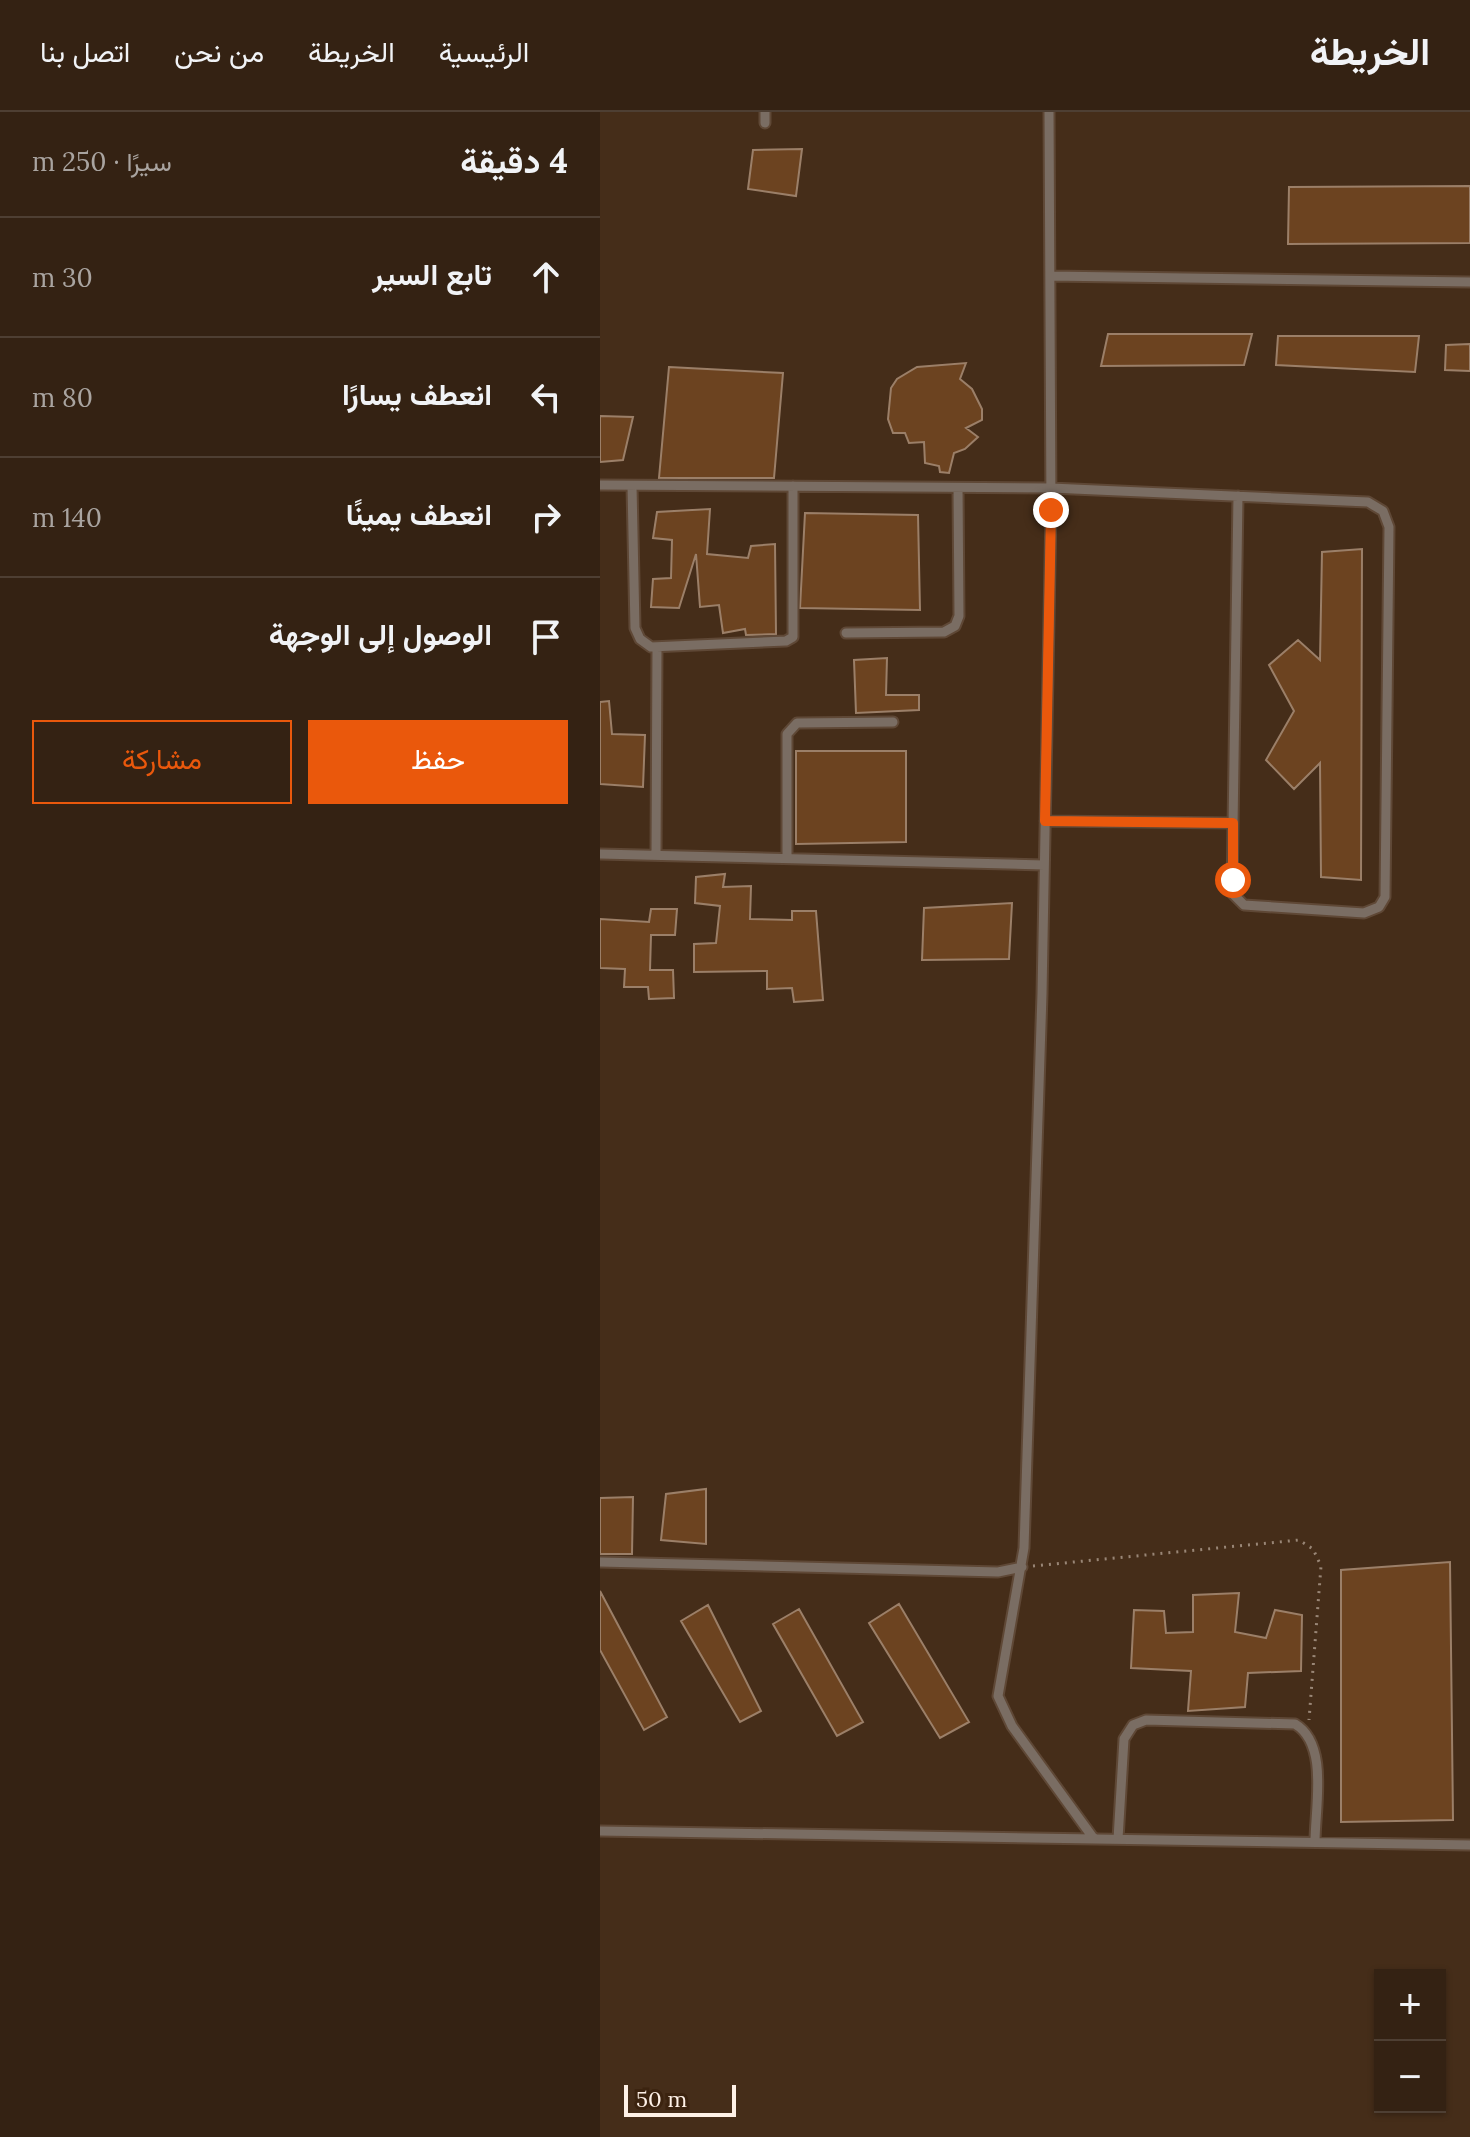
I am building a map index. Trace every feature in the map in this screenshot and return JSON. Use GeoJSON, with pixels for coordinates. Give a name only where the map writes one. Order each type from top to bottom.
{"type":"FeatureCollection","features":[{"type":"Feature","properties":{"kind":"lane"},"geometry":{"type":"LineString","coordinates":[[1049,112],[1051,488],[1045,821],[1022,1567],[998,1696],[1012,1726],[1094,1839]]}},
{"type":"Feature","properties":{"kind":"lane"},"geometry":{"type":"LineString","coordinates":[[1050,276],[1470,282]]}},
{"type":"Feature","properties":{"kind":"lane"},"geometry":{"type":"LineString","coordinates":[[600,485],[1051,488],[1238,496],[1368,502],[1383,511],[1389,527],[1385,897],[1379,907],[1364,913],[1244,905],[1232,893],[1238,496]]}},
{"type":"Feature","properties":{"kind":"lane"},"geometry":{"type":"LineString","coordinates":[[632,486],[635,628],[640,639],[651,647],[786,641],[793,637],[793,486]]}},
{"type":"Feature","properties":{"kind":"lane"},"geometry":{"type":"LineString","coordinates":[[846,633],[944,632],[955,626],[959,616],[958,488]]}},
{"type":"Feature","properties":{"kind":"lane"},"geometry":{"type":"LineString","coordinates":[[656,855],[657,647]]}},
{"type":"Feature","properties":{"kind":"lane"},"geometry":{"type":"LineString","coordinates":[[787,858],[787,734],[790,727],[797,723],[893,722]]}},
{"type":"Feature","properties":{"kind":"lane"},"geometry":{"type":"LineString","coordinates":[[1045,821],[1233,823]]}},
{"type":"Feature","properties":{"kind":"lane"},"geometry":{"type":"LineString","coordinates":[[600,854],[1044,865]]}},
{"type":"Feature","properties":{"kind":"lane"},"geometry":{"type":"LineString","coordinates":[[600,1562],[998,1572],[1022,1567]]}},
{"type":"Feature","properties":{"kind":"lane"},"geometry":{"type":"LineString","coordinates":[[1118,1839],[1124,1739],[1133,1725],[1146,1720],[1295,1724],[1308,1732],[1316,1751],[1315,1842]]}},
{"type":"Feature","properties":{"kind":"lane"},"geometry":{"type":"LineString","coordinates":[[600,1831],[1470,1845]]}},
{"type":"Feature","properties":{"kind":"path"},"geometry":{"type":"LineString","coordinates":[[1022,1567],[1299,1540],[1313,1549],[1321,1566],[1308,1732]]}},
{"type":"Feature","properties":{"kind":"building"},"geometry":{"type":"Polygon","coordinates":[[[802,149],[796,196],[748,189],[753,150],[802,149]]]}},
{"type":"Feature","properties":{"kind":"building"},"geometry":{"type":"Polygon","coordinates":[[[1470,186],[1470,243],[1288,244],[1289,187],[1470,186]]]}},
{"type":"Feature","properties":{"kind":"building"},"geometry":{"type":"Polygon","coordinates":[[[1108,334],[1252,334],[1244,365],[1101,366],[1108,334]]]}},
{"type":"Feature","properties":{"kind":"building"},"geometry":{"type":"Polygon","coordinates":[[[1278,336],[1419,336],[1415,372],[1276,365],[1278,336]]]}},
{"type":"Feature","properties":{"kind":"building"},"geometry":{"type":"Polygon","coordinates":[[[1470,344],[1470,371],[1445,370],[1446,345],[1470,344]]]}},
{"type":"Feature","properties":{"kind":"building"},"geometry":{"type":"Polygon","coordinates":[[[966,363],[960,379],[972,389],[982,409],[982,420],[966,428],[978,437],[965,449],[954,453],[949,473],[940,472],[939,466],[925,463],[924,442],[909,443],[905,433],[893,433],[888,419],[891,388],[897,379],[917,367],[966,363]]]}},
{"type":"Feature","properties":{"kind":"building"},"geometry":{"type":"Polygon","coordinates":[[[669,367],[783,373],[774,478],[659,478],[669,367]]]}},
{"type":"Feature","properties":{"kind":"building"},"geometry":{"type":"Polygon","coordinates":[[[600,416],[633,417],[623,460],[600,462],[600,416]]]}},
{"type":"Feature","properties":{"kind":"building"},"geometry":{"type":"Polygon","coordinates":[[[710,509],[707,554],[748,558],[751,546],[775,544],[776,634],[746,635],[745,629],[723,633],[719,605],[700,607],[696,554],[679,608],[651,607],[653,579],[671,578],[672,540],[653,538],[657,512],[710,509]]]}},
{"type":"Feature","properties":{"kind":"building"},"geometry":{"type":"Polygon","coordinates":[[[805,513],[918,515],[920,610],[800,608],[805,513]]]}},
{"type":"Feature","properties":{"kind":"building"},"geometry":{"type":"Polygon","coordinates":[[[1362,549],[1361,880],[1321,877],[1320,763],[1294,789],[1266,760],[1294,711],[1269,665],[1298,640],[1320,660],[1322,552],[1362,549]]]}},
{"type":"Feature","properties":{"kind":"building"},"geometry":{"type":"Polygon","coordinates":[[[887,658],[886,695],[919,695],[919,710],[856,713],[854,660],[887,658]]]}},
{"type":"Feature","properties":{"kind":"building"},"geometry":{"type":"Polygon","coordinates":[[[609,701],[612,734],[645,735],[643,787],[600,784],[600,702],[609,701]]]}},
{"type":"Feature","properties":{"kind":"building"},"geometry":{"type":"Polygon","coordinates":[[[796,751],[906,751],[906,842],[796,844],[796,751]]]}},
{"type":"Feature","properties":{"kind":"building"},"geometry":{"type":"Polygon","coordinates":[[[725,874],[723,887],[751,886],[750,919],[792,920],[792,911],[816,911],[823,1000],[794,1002],[792,988],[767,989],[767,971],[694,972],[694,944],[716,943],[720,906],[695,903],[696,877],[725,874]]]}},
{"type":"Feature","properties":{"kind":"building"},"geometry":{"type":"Polygon","coordinates":[[[1012,903],[1009,959],[922,960],[924,908],[1012,903]]]}},
{"type":"Feature","properties":{"kind":"building"},"geometry":{"type":"Polygon","coordinates":[[[651,909],[677,909],[675,935],[651,935],[650,970],[673,970],[674,998],[649,999],[648,987],[624,987],[625,969],[600,968],[600,919],[649,922],[651,909]]]}},
{"type":"Feature","properties":{"kind":"building"},"geometry":{"type":"Polygon","coordinates":[[[706,1489],[706,1544],[661,1540],[666,1494],[706,1489]]]}},
{"type":"Feature","properties":{"kind":"building"},"geometry":{"type":"Polygon","coordinates":[[[633,1497],[632,1554],[600,1554],[600,1498],[633,1497]]]}},
{"type":"Feature","properties":{"kind":"building"},"geometry":{"type":"Polygon","coordinates":[[[1450,1562],[1453,1820],[1341,1822],[1341,1570],[1450,1562]]]}},
{"type":"Feature","properties":{"kind":"building"},"geometry":{"type":"Polygon","coordinates":[[[600,1591],[667,1717],[644,1730],[600,1650],[600,1591]]]}},
{"type":"Feature","properties":{"kind":"building"},"geometry":{"type":"Polygon","coordinates":[[[1239,1593],[1235,1632],[1266,1638],[1275,1610],[1302,1615],[1301,1671],[1248,1673],[1245,1707],[1188,1711],[1191,1671],[1131,1668],[1134,1610],[1164,1611],[1166,1633],[1193,1632],[1193,1595],[1239,1593]]]}},
{"type":"Feature","properties":{"kind":"building"},"geometry":{"type":"Polygon","coordinates":[[[899,1604],[969,1722],[940,1738],[869,1623],[899,1604]]]}},
{"type":"Feature","properties":{"kind":"building"},"geometry":{"type":"Polygon","coordinates":[[[708,1605],[761,1711],[740,1722],[681,1621],[708,1605]]]}},
{"type":"Feature","properties":{"kind":"building"},"geometry":{"type":"Polygon","coordinates":[[[799,1609],[863,1722],[837,1736],[773,1624],[799,1609]]]}},
{"type":"Feature","properties":{"kind":"route"},"geometry":{"type":"LineString","coordinates":[[1051,510],[1045,821],[1233,823],[1233,880]]}}]}
